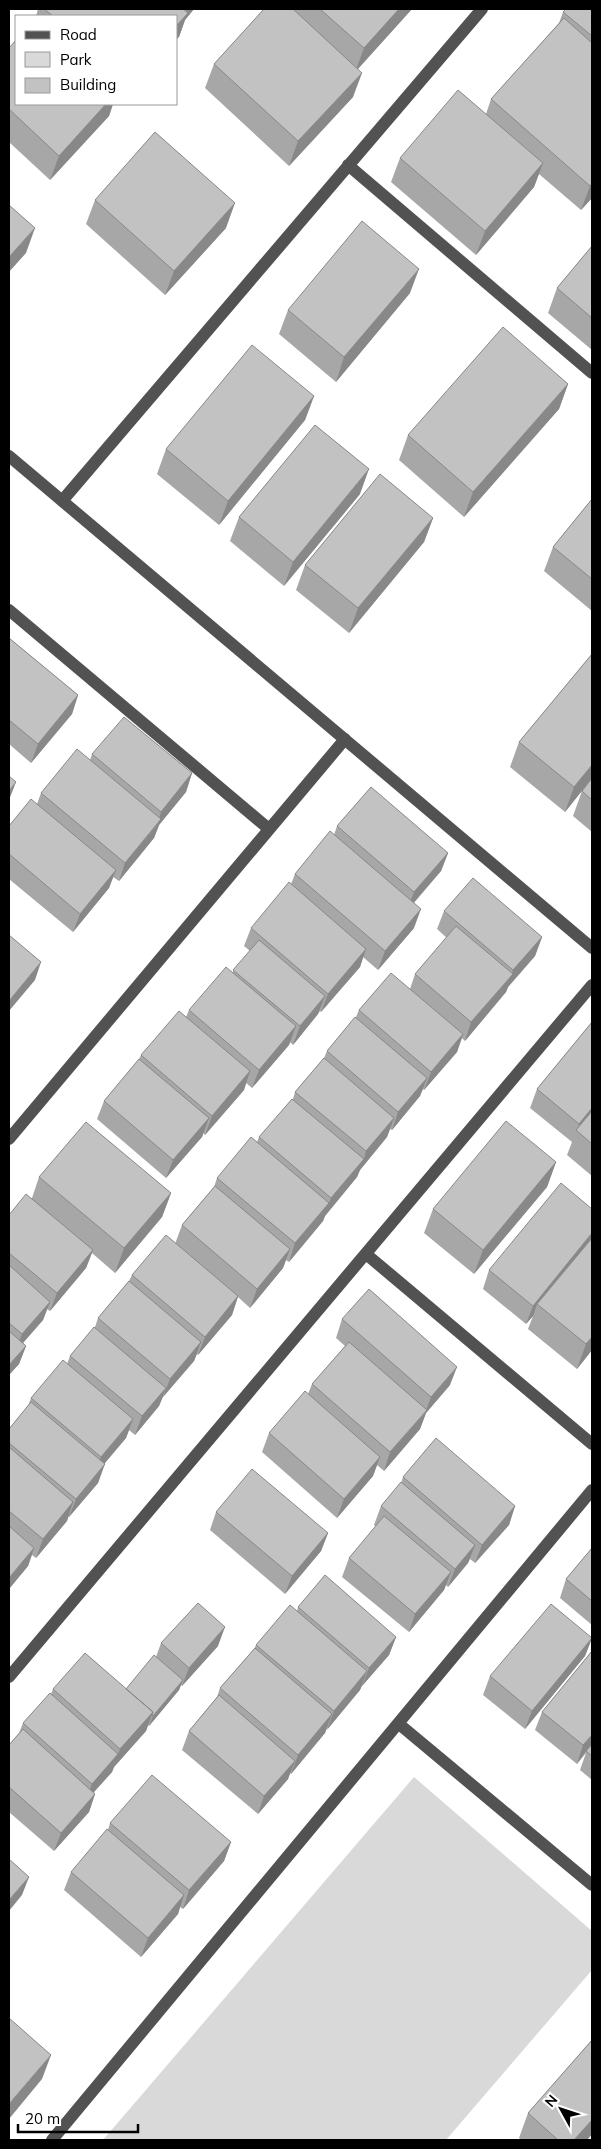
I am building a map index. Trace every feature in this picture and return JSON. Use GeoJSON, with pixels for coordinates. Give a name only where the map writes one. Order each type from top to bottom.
{"type":"FeatureCollection","features":[{"type":"Feature","properties":{"kind":"street"},"geometry":{"type":"LineString","coordinates":[[62,501],[482,9]]}},
{"type":"Feature","properties":{"kind":"street"},"geometry":{"type":"LineString","coordinates":[[348,165],[592,373]]}},
{"type":"Feature","properties":{"kind":"street"},"geometry":{"type":"LineString","coordinates":[[9,456],[592,948]]}},
{"type":"Feature","properties":{"kind":"street"},"geometry":{"type":"LineString","coordinates":[[9,610],[269,829]]}},
{"type":"Feature","properties":{"kind":"street"},"geometry":{"type":"LineString","coordinates":[[9,1139],[345,739]]}},
{"type":"Feature","properties":{"kind":"street"},"geometry":{"type":"LineString","coordinates":[[9,1677],[592,984]]}},
{"type":"Feature","properties":{"kind":"street"},"geometry":{"type":"LineString","coordinates":[[366,1254],[592,1444]]}},
{"type":"Feature","properties":{"kind":"street"},"geometry":{"type":"LineString","coordinates":[[52,2140],[592,1490]]}},
{"type":"Feature","properties":{"kind":"street"},"geometry":{"type":"LineString","coordinates":[[399,1724],[592,1886]]}},
{"type":"Feature","properties":{"kind":"green space"},"geometry":{"type":"Polygon","coordinates":[[[414,1777],[592,1931],[592,1970],[446,2140],[103,2140],[414,1777]]]}},
{"type":"Feature","properties":{"kind":"building"},"geometry":{"type":"Polygon","coordinates":[[[44,9],[183,9],[188,13],[178,24],[178,15],[52,15],[44,9]]]}},
{"type":"Feature","properties":{"kind":"building"},"geometry":{"type":"Polygon","coordinates":[[[264,9],[293,9],[362,73],[298,141],[214,64],[264,9]]]}},
{"type":"Feature","properties":{"kind":"building"},"geometry":{"type":"Polygon","coordinates":[[[320,9],[399,9],[364,48],[320,9]]]}},
{"type":"Feature","properties":{"kind":"building"},"geometry":{"type":"Polygon","coordinates":[[[566,9],[592,9],[592,36],[563,12],[566,9]]]}},
{"type":"Feature","properties":{"kind":"building"},"geometry":{"type":"Polygon","coordinates":[[[564,18],[592,43],[592,183],[590,186],[491,99],[564,18]]]}},
{"type":"Feature","properties":{"kind":"building"},"geometry":{"type":"Polygon","coordinates":[[[15,41],[15,105],[105,105],[59,156],[9,109],[9,48],[15,41]]]}},
{"type":"Feature","properties":{"kind":"building"},"geometry":{"type":"Polygon","coordinates":[[[458,90],[543,163],[485,231],[400,158],[458,90]]]}},
{"type":"Feature","properties":{"kind":"building"},"geometry":{"type":"Polygon","coordinates":[[[155,132],[235,203],[174,271],[95,200],[155,132]]]}},
{"type":"Feature","properties":{"kind":"building"},"geometry":{"type":"Polygon","coordinates":[[[9,205],[35,228],[9,257],[9,205]]]}},
{"type":"Feature","properties":{"kind":"building"},"geometry":{"type":"Polygon","coordinates":[[[362,221],[419,269],[344,357],[288,310],[362,221]]]}},
{"type":"Feature","properties":{"kind":"building"},"geometry":{"type":"Polygon","coordinates":[[[592,246],[592,318],[557,288],[592,246]]]}},
{"type":"Feature","properties":{"kind":"building"},"geometry":{"type":"Polygon","coordinates":[[[503,327],[568,384],[473,492],[408,435],[503,327]]]}},
{"type":"Feature","properties":{"kind":"building"},"geometry":{"type":"Polygon","coordinates":[[[252,345],[314,396],[228,501],[166,449],[252,345]]]}},
{"type":"Feature","properties":{"kind":"building"},"geometry":{"type":"Polygon","coordinates":[[[315,425],[369,469],[293,562],[239,517],[315,425]]]}},
{"type":"Feature","properties":{"kind":"building"},"geometry":{"type":"Polygon","coordinates":[[[380,474],[433,518],[358,608],[305,565],[380,474]]]}},
{"type":"Feature","properties":{"kind":"building"},"geometry":{"type":"Polygon","coordinates":[[[592,499],[592,579],[553,547],[592,499]]]}},
{"type":"Feature","properties":{"kind":"building"},"geometry":{"type":"Polygon","coordinates":[[[9,638],[78,695],[38,744],[9,720],[9,638]]]}},
{"type":"Feature","properties":{"kind":"building"},"geometry":{"type":"Polygon","coordinates":[[[592,654],[592,765],[574,787],[519,742],[592,654]]]}},
{"type":"Feature","properties":{"kind":"building"},"geometry":{"type":"Polygon","coordinates":[[[124,717],[192,773],[161,812],[92,754],[124,717]]]}},
{"type":"Feature","properties":{"kind":"building"},"geometry":{"type":"Polygon","coordinates":[[[77,749],[161,819],[125,863],[41,793],[77,749]]]}},
{"type":"Feature","properties":{"kind":"building"},"geometry":{"type":"Polygon","coordinates":[[[9,776],[16,782],[9,791],[9,776]]]}},
{"type":"Feature","properties":{"kind":"building"},"geometry":{"type":"Polygon","coordinates":[[[592,778],[592,800],[582,791],[592,778]]]}},
{"type":"Feature","properties":{"kind":"building"},"geometry":{"type":"Polygon","coordinates":[[[371,787],[448,853],[414,892],[337,826],[371,787]]]}},
{"type":"Feature","properties":{"kind":"building"},"geometry":{"type":"Polygon","coordinates":[[[31,799],[116,870],[80,914],[9,854],[9,826],[31,799]]]}},
{"type":"Feature","properties":{"kind":"building"},"geometry":{"type":"Polygon","coordinates":[[[330,831],[421,909],[385,951],[295,874],[330,831]]]}},
{"type":"Feature","properties":{"kind":"building"},"geometry":{"type":"Polygon","coordinates":[[[473,878],[542,937],[513,970],[444,911],[473,878]]]}},
{"type":"Feature","properties":{"kind":"building"},"geometry":{"type":"Polygon","coordinates":[[[289,882],[366,949],[328,994],[251,928],[289,882]]]}},
{"type":"Feature","properties":{"kind":"building"},"geometry":{"type":"Polygon","coordinates":[[[456,926],[513,974],[471,1022],[415,974],[456,926]]]}},
{"type":"Feature","properties":{"kind":"building"},"geometry":{"type":"Polygon","coordinates":[[[9,935],[41,962],[9,1001],[9,935]]]}},
{"type":"Feature","properties":{"kind":"building"},"geometry":{"type":"Polygon","coordinates":[[[259,940],[325,996],[300,1026],[233,970],[259,940]]]}},
{"type":"Feature","properties":{"kind":"building"},"geometry":{"type":"Polygon","coordinates":[[[226,967],[296,1026],[259,1070],[189,1010],[226,967]]]}},
{"type":"Feature","properties":{"kind":"building"},"geometry":{"type":"Polygon","coordinates":[[[391,973],[463,1034],[431,1072],[359,1010],[391,973]]]}},
{"type":"Feature","properties":{"kind":"building"},"geometry":{"type":"Polygon","coordinates":[[[179,1011],[250,1071],[212,1116],[141,1055],[179,1011]]]}},
{"type":"Feature","properties":{"kind":"building"},"geometry":{"type":"Polygon","coordinates":[[[355,1017],[427,1078],[398,1112],[327,1051],[355,1017]]]}},
{"type":"Feature","properties":{"kind":"building"},"geometry":{"type":"Polygon","coordinates":[[[592,1022],[592,1108],[579,1124],[537,1089],[592,1022]]]}},
{"type":"Feature","properties":{"kind":"building"},"geometry":{"type":"Polygon","coordinates":[[[324,1058],[394,1118],[366,1151],[295,1092],[324,1058]]]}},
{"type":"Feature","properties":{"kind":"building"},"geometry":{"type":"Polygon","coordinates":[[[139,1059],[209,1118],[173,1160],[104,1101],[139,1059]]]}},
{"type":"Feature","properties":{"kind":"building"},"geometry":{"type":"Polygon","coordinates":[[[292,1099],[364,1159],[331,1198],[259,1137],[292,1099]]]}},
{"type":"Feature","properties":{"kind":"building"},"geometry":{"type":"Polygon","coordinates":[[[592,1111],[592,1144],[576,1130],[592,1111]]]}},
{"type":"Feature","properties":{"kind":"building"},"geometry":{"type":"Polygon","coordinates":[[[506,1121],[556,1162],[483,1250],[433,1209],[506,1121]]]}},
{"type":"Feature","properties":{"kind":"building"},"geometry":{"type":"Polygon","coordinates":[[[86,1122],[171,1193],[124,1248],[39,1177],[86,1122]]]}},
{"type":"Feature","properties":{"kind":"building"},"geometry":{"type":"Polygon","coordinates":[[[251,1137],[329,1203],[295,1243],[217,1178],[251,1137]]]}},
{"type":"Feature","properties":{"kind":"building"},"geometry":{"type":"Polygon","coordinates":[[[561,1183],[592,1209],[592,1233],[533,1306],[489,1270],[561,1183]]]}},
{"type":"Feature","properties":{"kind":"building"},"geometry":{"type":"Polygon","coordinates":[[[215,1186],[290,1249],[257,1289],[182,1225],[215,1186]]]}},
{"type":"Feature","properties":{"kind":"building"},"geometry":{"type":"Polygon","coordinates":[[[26,1194],[93,1250],[57,1293],[9,1253],[9,1215],[26,1194]]]}},
{"type":"Feature","properties":{"kind":"building"},"geometry":{"type":"Polygon","coordinates":[[[166,1235],[238,1296],[205,1337],[132,1275],[166,1235]]]}},
{"type":"Feature","properties":{"kind":"building"},"geometry":{"type":"Polygon","coordinates":[[[592,1238],[592,1337],[586,1344],[537,1304],[592,1238]]]}},
{"type":"Feature","properties":{"kind":"building"},"geometry":{"type":"Polygon","coordinates":[[[9,1265],[50,1302],[22,1334],[9,1323],[9,1265]]]}},
{"type":"Feature","properties":{"kind":"building"},"geometry":{"type":"Polygon","coordinates":[[[129,1281],[201,1342],[170,1379],[98,1318],[129,1281]]]}},
{"type":"Feature","properties":{"kind":"building"},"geometry":{"type":"Polygon","coordinates":[[[369,1289],[457,1367],[431,1397],[342,1319],[369,1289]]]}},
{"type":"Feature","properties":{"kind":"building"},"geometry":{"type":"Polygon","coordinates":[[[94,1327],[166,1388],[142,1416],[70,1356],[94,1327]]]}},
{"type":"Feature","properties":{"kind":"building"},"geometry":{"type":"Polygon","coordinates":[[[9,1331],[26,1346],[9,1365],[9,1331]]]}},
{"type":"Feature","properties":{"kind":"building"},"geometry":{"type":"Polygon","coordinates":[[[349,1342],[427,1410],[390,1452],[312,1384],[349,1342]]]}},
{"type":"Feature","properties":{"kind":"building"},"geometry":{"type":"Polygon","coordinates":[[[63,1360],[133,1419],[101,1457],[31,1398],[63,1360]]]}},
{"type":"Feature","properties":{"kind":"building"},"geometry":{"type":"Polygon","coordinates":[[[305,1391],[380,1457],[344,1499],[269,1433],[305,1391]]]}},
{"type":"Feature","properties":{"kind":"building"},"geometry":{"type":"Polygon","coordinates":[[[31,1402],[105,1464],[76,1499],[9,1443],[9,1429],[31,1402]]]}},
{"type":"Feature","properties":{"kind":"building"},"geometry":{"type":"Polygon","coordinates":[[[436,1438],[515,1506],[482,1545],[403,1477],[436,1438]]]}},
{"type":"Feature","properties":{"kind":"building"},"geometry":{"type":"Polygon","coordinates":[[[9,1447],[73,1502],[43,1539],[9,1511],[9,1447]]]}},
{"type":"Feature","properties":{"kind":"building"},"geometry":{"type":"Polygon","coordinates":[[[252,1469],[328,1533],[292,1576],[216,1512],[252,1469]]]}},
{"type":"Feature","properties":{"kind":"building"},"geometry":{"type":"Polygon","coordinates":[[[401,1482],[475,1545],[455,1569],[381,1506],[401,1482]]]}},
{"type":"Feature","properties":{"kind":"building"},"geometry":{"type":"Polygon","coordinates":[[[384,1516],[451,1572],[415,1614],[349,1558],[384,1516]]]}},
{"type":"Feature","properties":{"kind":"building"},"geometry":{"type":"Polygon","coordinates":[[[9,1526],[34,1548],[9,1578],[9,1526]]]}},
{"type":"Feature","properties":{"kind":"building"},"geometry":{"type":"Polygon","coordinates":[[[592,1548],[592,1601],[566,1579],[592,1548]]]}},
{"type":"Feature","properties":{"kind":"building"},"geometry":{"type":"Polygon","coordinates":[[[325,1575],[396,1637],[369,1668],[298,1607],[325,1575]]]}},
{"type":"Feature","properties":{"kind":"building"},"geometry":{"type":"Polygon","coordinates":[[[198,1603],[225,1627],[189,1668],[161,1643],[198,1603]]]}},
{"type":"Feature","properties":{"kind":"building"},"geometry":{"type":"Polygon","coordinates":[[[551,1604],[592,1638],[532,1711],[490,1676],[551,1604]]]}},
{"type":"Feature","properties":{"kind":"building"},"geometry":{"type":"Polygon","coordinates":[[[290,1605],[367,1671],[334,1711],[256,1645],[290,1605]]]}},
{"type":"Feature","properties":{"kind":"building"},"geometry":{"type":"Polygon","coordinates":[[[255,1648],[332,1714],[298,1755],[220,1688],[255,1648]]]}},
{"type":"Feature","properties":{"kind":"building"},"geometry":{"type":"Polygon","coordinates":[[[592,1651],[592,1735],[583,1745],[542,1712],[592,1651]]]}},
{"type":"Feature","properties":{"kind":"building"},"geometry":{"type":"Polygon","coordinates":[[[85,1653],[153,1712],[120,1749],[53,1689],[85,1653]]]}},
{"type":"Feature","properties":{"kind":"building"},"geometry":{"type":"Polygon","coordinates":[[[154,1655],[183,1680],[153,1716],[153,1712],[126,1689],[154,1655]]]}},
{"type":"Feature","properties":{"kind":"building"},"geometry":{"type":"Polygon","coordinates":[[[50,1693],[118,1754],[92,1784],[23,1723],[50,1693]]]}},
{"type":"Feature","properties":{"kind":"building"},"geometry":{"type":"Polygon","coordinates":[[[219,1695],[295,1761],[264,1796],[189,1731],[219,1695]]]}},
{"type":"Feature","properties":{"kind":"building"},"geometry":{"type":"Polygon","coordinates":[[[23,1729],[95,1794],[61,1833],[9,1787],[9,1745],[23,1729]]]}},
{"type":"Feature","properties":{"kind":"building"},"geometry":{"type":"Polygon","coordinates":[[[592,1744],[592,1756],[586,1751],[592,1744]]]}},
{"type":"Feature","properties":{"kind":"building"},"geometry":{"type":"Polygon","coordinates":[[[152,1775],[231,1842],[189,1890],[110,1823],[152,1775]]]}},
{"type":"Feature","properties":{"kind":"building"},"geometry":{"type":"Polygon","coordinates":[[[107,1829],[184,1895],[148,1938],[71,1872],[107,1829]]]}},
{"type":"Feature","properties":{"kind":"building"},"geometry":{"type":"Polygon","coordinates":[[[9,1859],[29,1877],[9,1900],[9,1859]]]}},
{"type":"Feature","properties":{"kind":"building"},"geometry":{"type":"Polygon","coordinates":[[[9,2018],[51,2055],[9,2104],[9,2018]]]}},
{"type":"Feature","properties":{"kind":"building"},"geometry":{"type":"Polygon","coordinates":[[[592,2040],[592,2120],[574,2140],[558,2140],[528,2113],[592,2040]]]}}]}
